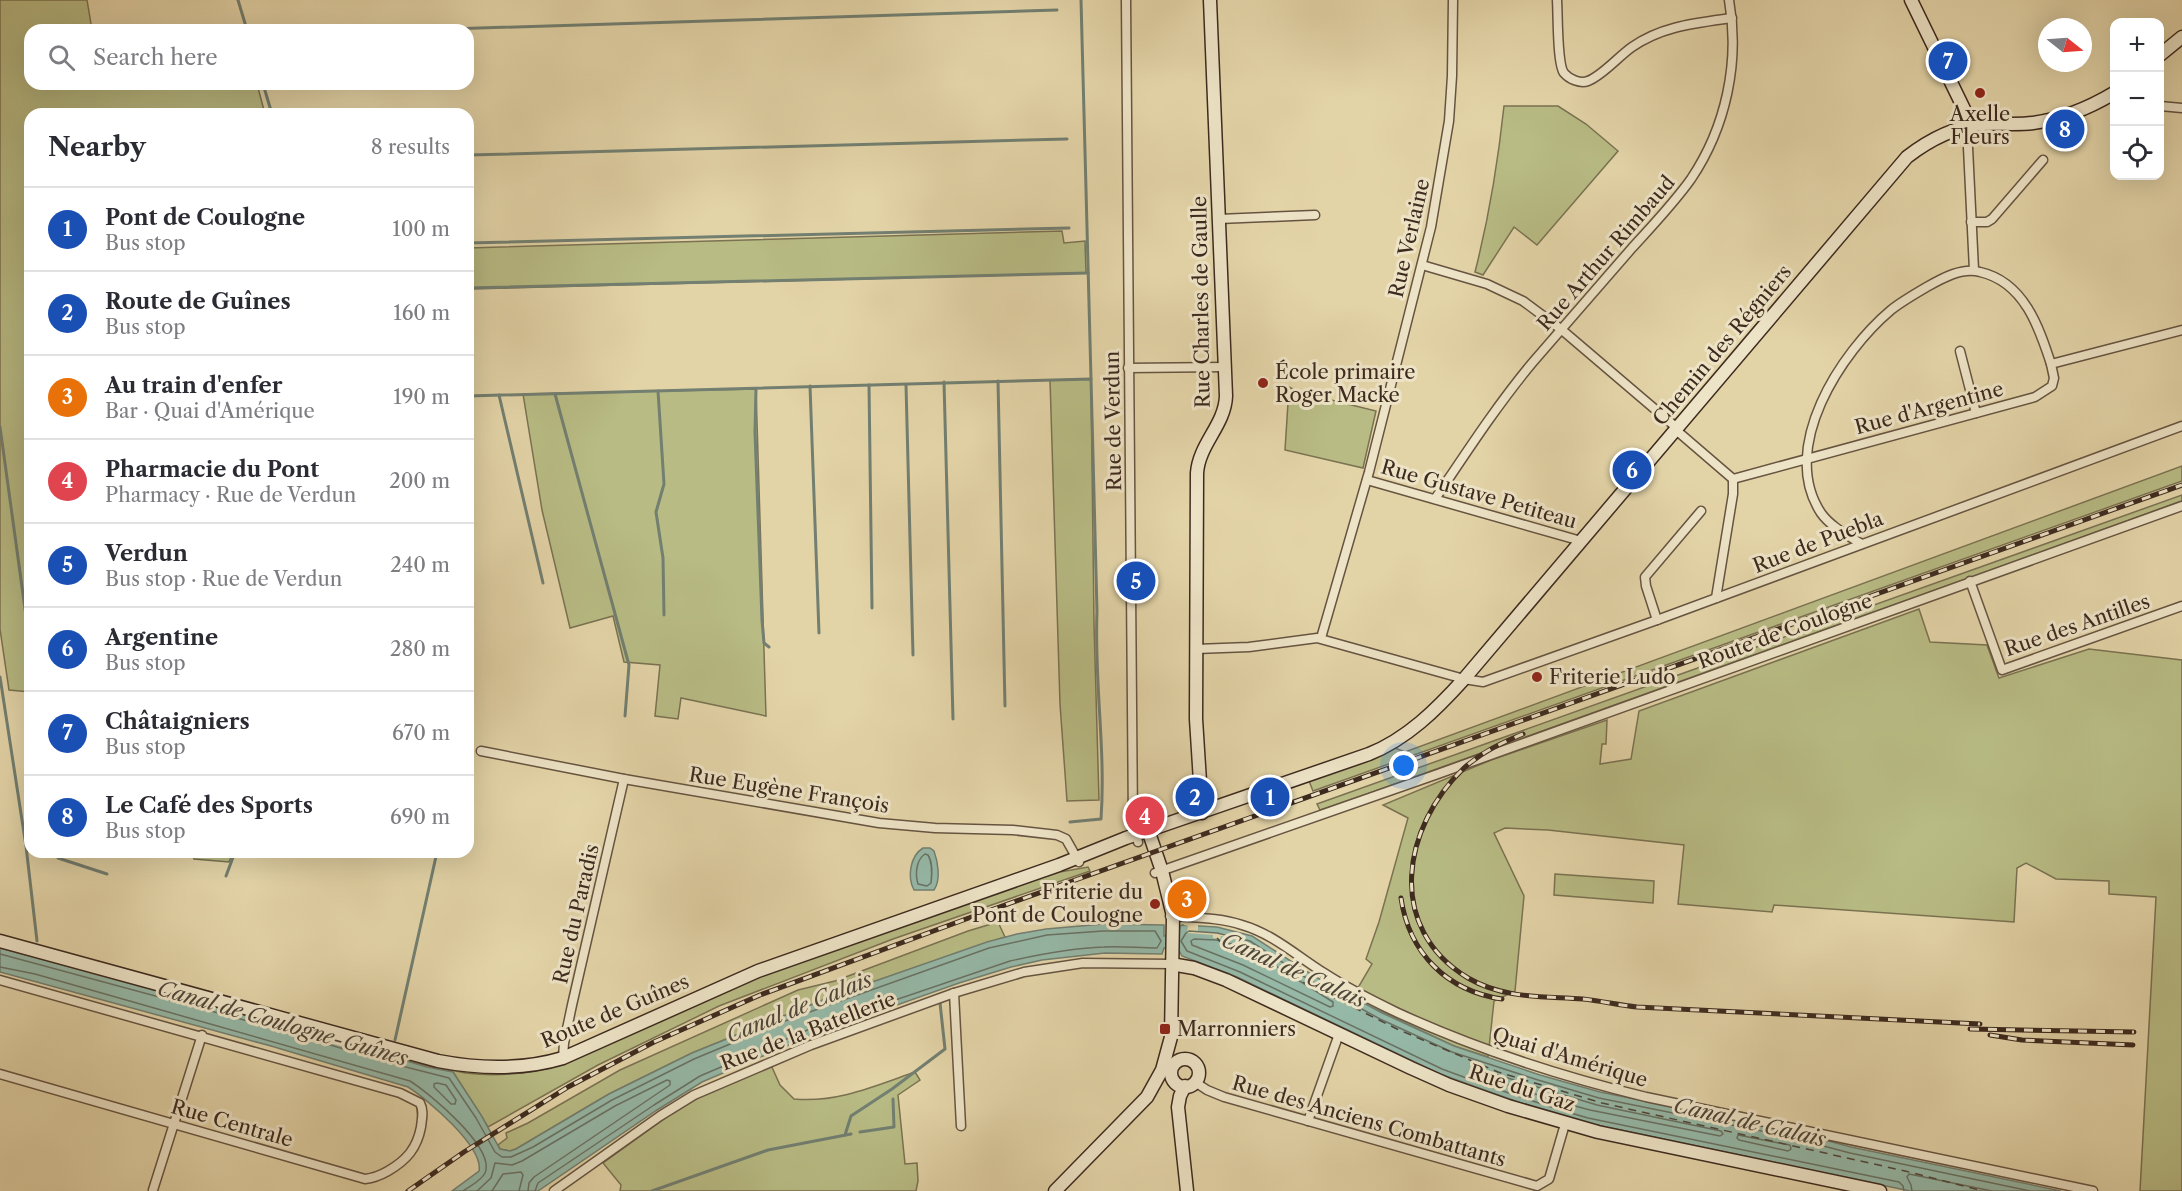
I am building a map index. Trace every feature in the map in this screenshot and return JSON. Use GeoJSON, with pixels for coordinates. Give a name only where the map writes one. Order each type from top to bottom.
{"type":"FeatureCollection","features":[{"type":"Feature","properties":{"kind":"main road","name":"Rue Charles de Gaulle"},"geometry":{"type":"LineString","coordinates":[[1202,813],[1196,728],[1197,467],[1224,414],[1226,404],[1210,0]]}},
{"type":"Feature","properties":{"kind":"main road"},"geometry":{"type":"LineString","coordinates":[[1911,0],[1965,111],[1967,127]]}},
{"type":"Feature","properties":{"kind":"main road"},"geometry":{"type":"LineString","coordinates":[[2164,52],[2182,37]]}},
{"type":"Feature","properties":{"kind":"main road","name":"Chemin des Régniers"},"geometry":{"type":"LineString","coordinates":[[1143,836],[1382,748],[1425,718],[1464,679],[1902,162],[1931,141],[1967,127],[2052,119],[2085,108],[2110,96]]}},
{"type":"Feature","properties":{"kind":"main road","name":"Chemin des Régniers"},"geometry":{"type":"LineString","coordinates":[[1143,836],[1224,813],[1255,795]]}},
{"type":"Feature","properties":{"kind":"main road"},"geometry":{"type":"LineString","coordinates":[[1143,836],[1159,872],[1171,920],[1171,1037],[1175,1065],[1173,1081],[1179,1085],[1190,1084]]}},
{"type":"Feature","properties":{"kind":"main road","name":"Route de Guînes"},"geometry":{"type":"LineString","coordinates":[[0,941],[438,1061],[495,1068],[535,1065],[564,1058],[758,971],[1059,865],[1078,859],[1096,858],[1143,836]]}},
{"type":"Feature","properties":{"kind":"main road","name":"Rue du Gaz"},"geometry":{"type":"LineString","coordinates":[[1172,959],[1213,974],[1459,1089],[1565,1124],[1880,1191]]}},
{"type":"Feature","properties":{"kind":"main road"},"geometry":{"type":"LineString","coordinates":[[1147,1097],[1162,1070],[1171,1037]]}},
{"type":"Feature","properties":{"kind":"main road"},"geometry":{"type":"LineString","coordinates":[[1055,1191],[1165,1080],[1175,1065],[1187,1059],[1195,1064],[1198,1072],[1180,1096],[1178,1107],[1186,1191]]}},
{"type":"Feature","properties":{"kind":"street","name":"Rue de Verdun"},"geometry":{"type":"LineString","coordinates":[[1126,0],[1133,824],[1143,836]]}},
{"type":"Feature","properties":{"kind":"street","name":"Rue Verlaine"},"geometry":{"type":"LineString","coordinates":[[1322,638],[1367,480],[1437,200],[1448,131],[1452,76],[1453,0]]}},
{"type":"Feature","properties":{"kind":"street"},"geometry":{"type":"LineString","coordinates":[[1557,0],[1561,68],[1569,78],[1582,82],[1592,79],[1628,50],[1654,34],[1692,23],[1732,18]]}},
{"type":"Feature","properties":{"kind":"street","name":"Rue Arthur Rimbaud"},"geometry":{"type":"LineString","coordinates":[[1435,499],[1495,412],[1684,188],[1706,153],[1719,122],[1727,94],[1733,48],[1729,0]]}},
{"type":"Feature","properties":{"kind":"street"},"geometry":{"type":"LineString","coordinates":[[2164,106],[2182,108]]}},
{"type":"Feature","properties":{"kind":"street"},"geometry":{"type":"LineString","coordinates":[[1967,127],[1974,270]]}},
{"type":"Feature","properties":{"kind":"street"},"geometry":{"type":"LineString","coordinates":[[1971,222],[1987,222],[1992,219],[2043,160]]}},
{"type":"Feature","properties":{"kind":"street"},"geometry":{"type":"LineString","coordinates":[[1219,219],[1315,215]]}},
{"type":"Feature","properties":{"kind":"street"},"geometry":{"type":"LineString","coordinates":[[1422,266],[1502,290],[1531,306],[1562,330],[1733,479],[1733,494],[1716,598]]}},
{"type":"Feature","properties":{"kind":"street"},"geometry":{"type":"LineString","coordinates":[[1860,543],[1832,524],[1820,511],[1813,493],[1806,460],[1811,429],[1825,394],[1840,368],[1860,341],[1886,315],[1910,297],[1951,276],[1974,270],[1998,279],[2019,296],[2039,330],[2051,364],[2182,330]]}},
{"type":"Feature","properties":{"kind":"street"},"geometry":{"type":"LineString","coordinates":[[1960,351],[1976,413]]}},
{"type":"Feature","properties":{"kind":"street","name":"Rue d'Argentine"},"geometry":{"type":"LineString","coordinates":[[1733,479],[2029,399],[2045,392],[2054,382],[2051,364]]}},
{"type":"Feature","properties":{"kind":"street"},"geometry":{"type":"LineString","coordinates":[[1128,368],[1225,367]]}},
{"type":"Feature","properties":{"kind":"street","name":"Rue de Puebla"},"geometry":{"type":"LineString","coordinates":[[1322,638],[1464,679],[1487,681],[2182,426]]}},
{"type":"Feature","properties":{"kind":"street","name":"Rue Gustave Petiteau"},"geometry":{"type":"LineString","coordinates":[[1367,480],[1581,541]]}},
{"type":"Feature","properties":{"kind":"street","name":"Route de Coulogne"},"geometry":{"type":"LineString","coordinates":[[1159,872],[1366,800],[2182,506]]}},
{"type":"Feature","properties":{"kind":"street"},"geometry":{"type":"LineString","coordinates":[[1657,620],[1646,586],[1647,574],[1701,511]]}},
{"type":"Feature","properties":{"kind":"street","name":"Rue des Antilles"},"geometry":{"type":"LineString","coordinates":[[1970,581],[2002,670],[2182,606]]}},
{"type":"Feature","properties":{"kind":"street"},"geometry":{"type":"LineString","coordinates":[[1196,650],[1322,638]]}},
{"type":"Feature","properties":{"kind":"street","name":"Rue Eugène François"},"geometry":{"type":"LineString","coordinates":[[481,752],[888,824],[1013,830],[1057,835],[1066,840],[1078,859]]}},
{"type":"Feature","properties":{"kind":"street","name":"Rue du Paradis"},"geometry":{"type":"LineString","coordinates":[[564,1058],[569,1016],[624,779]]}},
{"type":"Feature","properties":{"kind":"street","name":"Quai d'Amérique"},"geometry":{"type":"LineString","coordinates":[[1171,920],[1227,921],[1260,931],[1323,973],[1398,1013],[1496,1052],[1565,1076],[1650,1098],[2092,1191]]}},
{"type":"Feature","properties":{"kind":"street","name":"Rue de la Batellerie"},"geometry":{"type":"LineString","coordinates":[[554,1191],[660,1116],[694,1095],[811,1046],[954,993],[1024,972],[1054,966],[1172,959]]}},
{"type":"Feature","properties":{"kind":"street"},"geometry":{"type":"LineString","coordinates":[[0,980],[202,1035],[153,1190]]}},
{"type":"Feature","properties":{"kind":"street"},"geometry":{"type":"LineString","coordinates":[[954,993],[961,1126]]}},
{"type":"Feature","properties":{"kind":"street"},"geometry":{"type":"LineString","coordinates":[[1308,1121],[1339,1034]]}},
{"type":"Feature","properties":{"kind":"street","name":"Rue Centrale"},"geometry":{"type":"LineString","coordinates":[[0,1074],[365,1179],[380,1175],[405,1161],[416,1145],[423,1117],[420,1103],[405,1094],[202,1035]]}},
{"type":"Feature","properties":{"kind":"street","name":"Rue des Anciens Combattants"},"geometry":{"type":"LineString","coordinates":[[1190,1084],[1247,1104],[1537,1186],[1549,1179],[1565,1124]]}},
{"type":"Feature","properties":{"kind":"green space"},"geometry":{"type":"Polygon","coordinates":[[[0,0],[87,0],[91,24],[24,24],[24,90],[259,90],[263,108],[24,108],[24,691],[9,690],[0,629],[0,0]]]}},
{"type":"Feature","properties":{"kind":"green space"},"geometry":{"type":"Polygon","coordinates":[[[1504,106],[1558,106],[1586,124],[1618,151],[1537,245],[1514,227],[1483,275],[1475,272],[1493,189],[1504,106]]]}},
{"type":"Feature","properties":{"kind":"green space"},"geometry":{"type":"Polygon","coordinates":[[[1062,231],[1064,243],[1085,241],[1086,273],[474,289],[474,248],[1062,231]]]}},
{"type":"Feature","properties":{"kind":"green space"},"geometry":{"type":"Polygon","coordinates":[[[1091,379],[1099,800],[1067,801],[1060,704],[1050,380],[1091,379]]]}},
{"type":"Feature","properties":{"kind":"green space"},"geometry":{"type":"Polygon","coordinates":[[[1289,387],[1299,392],[1376,411],[1363,468],[1285,450],[1289,387]]]}},
{"type":"Feature","properties":{"kind":"green space"},"geometry":{"type":"Polygon","coordinates":[[[756,389],[766,716],[681,698],[678,719],[655,716],[660,665],[624,662],[613,616],[570,628],[542,510],[523,394],[756,389]]]}},
{"type":"Feature","properties":{"kind":"green space"},"geometry":{"type":"Polygon","coordinates":[[[2182,466],[2182,481],[1313,791],[1309,781],[1395,748],[1405,752],[2182,466]]]}},
{"type":"Feature","properties":{"kind":"green space"},"geometry":{"type":"Polygon","coordinates":[[[2182,495],[2182,501],[1367,794],[1320,810],[1317,804],[2182,495]]]}},
{"type":"Feature","properties":{"kind":"green space"},"geometry":{"type":"Polygon","coordinates":[[[1919,609],[1930,642],[1987,645],[1999,678],[2089,649],[2182,660],[2182,1191],[2140,1191],[2156,897],[2109,894],[2109,881],[2056,879],[2026,863],[2017,868],[2014,922],[1774,905],[1772,912],[1678,904],[1684,845],[1548,830],[1505,828],[1494,833],[1524,896],[1515,991],[1494,1001],[1488,1057],[1454,1046],[1352,998],[1372,964],[1366,959],[1379,922],[1408,818],[1383,805],[1491,760],[1607,720],[1606,744],[1602,744],[1600,764],[1631,759],[1639,711],[1919,609]]]}},
{"type":"Feature","properties":{"kind":"green space"},"geometry":{"type":"Polygon","coordinates":[[[194,858],[231,858],[229,862],[194,858]]]}},
{"type":"Feature","properties":{"kind":"green space"},"geometry":{"type":"Polygon","coordinates":[[[1088,867],[1090,871],[893,939],[719,1006],[598,1065],[488,1127],[453,1072],[395,1058],[399,1055],[466,1073],[490,1075],[514,1074],[562,1065],[746,981],[847,944],[1060,872],[1088,867]]]}},
{"type":"Feature","properties":{"kind":"green space"},"geometry":{"type":"Polygon","coordinates":[[[1555,874],[1654,881],[1653,903],[1554,895],[1555,874]]]}},
{"type":"Feature","properties":{"kind":"green space"},"geometry":{"type":"Polygon","coordinates":[[[998,922],[1005,937],[838,994],[692,1053],[609,1094],[516,1149],[510,1151],[500,1149],[498,1145],[507,1138],[506,1133],[528,1123],[620,1070],[798,990],[835,981],[998,922]]]}},
{"type":"Feature","properties":{"kind":"green space"},"geometry":{"type":"Polygon","coordinates":[[[771,1065],[780,1085],[794,1099],[810,1100],[841,1096],[915,1072],[920,1080],[898,1095],[905,1164],[917,1163],[916,1191],[620,1191],[621,1185],[603,1163],[675,1111],[703,1094],[771,1065]]]}},
{"type":"Feature","properties":{"kind":"water"},"geometry":{"type":"Polygon","coordinates":[[[923,848],[930,848],[934,851],[938,866],[934,890],[914,890],[912,885],[911,867],[915,856],[923,848]]]}},
{"type":"Feature","properties":{"kind":"water","name":"Canal de Calais"},"geometry":{"type":"Polygon","coordinates":[[[1103,924],[1164,925],[1164,936],[1179,935],[1182,925],[1217,927],[1252,936],[1314,976],[1382,1013],[1454,1046],[1540,1075],[1600,1092],[1787,1130],[1851,1147],[2061,1191],[1910,1191],[1552,1114],[1440,1074],[1237,977],[1182,956],[1178,949],[1164,948],[1162,954],[1105,953],[1042,960],[959,983],[812,1035],[702,1082],[538,1191],[452,1191],[479,1171],[473,1149],[452,1124],[408,1087],[271,1046],[0,972],[0,948],[272,1021],[427,1067],[453,1072],[500,1149],[510,1151],[609,1094],[692,1053],[838,994],[987,942],[1017,934],[1103,924]]]}},
{"type":"Feature","properties":{"kind":"pier"},"geometry":{"type":"Polygon","coordinates":[[[1184,923],[1198,924],[1198,931],[1234,935],[1234,937],[1221,936],[1220,939],[1213,938],[1213,935],[1187,933],[1188,926],[1184,923]]]}},
{"type":"Feature","properties":{"kind":"waterway"},"geometry":{"type":"LineString","coordinates":[[238,0],[245,24]]}},
{"type":"Feature","properties":{"kind":"waterway"},"geometry":{"type":"LineString","coordinates":[[1081,0],[1091,379]]}},
{"type":"Feature","properties":{"kind":"waterway"},"geometry":{"type":"LineString","coordinates":[[474,28],[1057,10]]}},
{"type":"Feature","properties":{"kind":"waterway"},"geometry":{"type":"LineString","coordinates":[[265,90],[270,108]]}},
{"type":"Feature","properties":{"kind":"waterway"},"geometry":{"type":"LineString","coordinates":[[474,155],[1067,139]]}},
{"type":"Feature","properties":{"kind":"waterway"},"geometry":{"type":"LineString","coordinates":[[474,243],[1069,228]]}},
{"type":"Feature","properties":{"kind":"waterway"},"geometry":{"type":"LineString","coordinates":[[474,288],[1088,273]]}},
{"type":"Feature","properties":{"kind":"waterway"},"geometry":{"type":"LineString","coordinates":[[474,396],[1091,379],[1097,663],[1102,767],[1101,819],[1070,822]]}},
{"type":"Feature","properties":{"kind":"waterway"},"geometry":{"type":"LineString","coordinates":[[998,381],[1005,706]]}},
{"type":"Feature","properties":{"kind":"waterway"},"geometry":{"type":"LineString","coordinates":[[944,382],[953,719]]}},
{"type":"Feature","properties":{"kind":"waterway"},"geometry":{"type":"LineString","coordinates":[[869,385],[872,608]]}},
{"type":"Feature","properties":{"kind":"waterway"},"geometry":{"type":"LineString","coordinates":[[906,385],[913,655]]}},
{"type":"Feature","properties":{"kind":"waterway"},"geometry":{"type":"LineString","coordinates":[[810,386],[819,633]]}},
{"type":"Feature","properties":{"kind":"waterway"},"geometry":{"type":"LineString","coordinates":[[756,389],[755,432],[762,620],[764,643],[769,647]]}},
{"type":"Feature","properties":{"kind":"waterway"},"geometry":{"type":"LineString","coordinates":[[658,391],[664,484],[656,512],[663,558],[664,615]]}},
{"type":"Feature","properties":{"kind":"waterway"},"geometry":{"type":"LineString","coordinates":[[555,394],[629,665],[625,716]]}},
{"type":"Feature","properties":{"kind":"waterway"},"geometry":{"type":"LineString","coordinates":[[499,395],[543,583]]}},
{"type":"Feature","properties":{"kind":"waterway"},"geometry":{"type":"LineString","coordinates":[[0,427],[24,601]]}},
{"type":"Feature","properties":{"kind":"waterway"},"geometry":{"type":"LineString","coordinates":[[0,677],[24,833]]}},
{"type":"Feature","properties":{"kind":"waterway"},"geometry":{"type":"LineString","coordinates":[[27,858],[37,941]]}},
{"type":"Feature","properties":{"kind":"waterway"},"geometry":{"type":"LineString","coordinates":[[58,858],[107,874]]}},
{"type":"Feature","properties":{"kind":"waterway"},"geometry":{"type":"LineString","coordinates":[[226,876],[233,858]]}},
{"type":"Feature","properties":{"kind":"waterway","name":"Canal de Coulogne-Guînes"},"geometry":{"type":"LineString","coordinates":[[395,1040],[436,858]]}},
{"type":"Feature","properties":{"kind":"waterway"},"geometry":{"type":"LineString","coordinates":[[845,1135],[851,1116],[892,1089],[945,1049],[940,1003]]}},
{"type":"Feature","properties":{"kind":"waterway"},"geometry":{"type":"LineString","coordinates":[[860,1132],[894,1127],[893,1099]]}},
{"type":"Feature","properties":{"kind":"waterway"},"geometry":{"type":"LineString","coordinates":[[652,1191],[768,1150],[851,1134]]}},
{"type":"Feature","properties":{"kind":"ferry route"},"geometry":{"type":"LineString","coordinates":[[1217,938],[1222,943],[1250,951],[1293,977],[1397,1029],[1498,1072],[1602,1103],[1905,1171],[1983,1191]]}},
{"type":"Feature","properties":{"kind":"railway"},"geometry":{"type":"LineString","coordinates":[[408,1191],[464,1152],[568,1087],[654,1042],[760,995],[966,919],[2182,485]]}},
{"type":"Feature","properties":{"kind":"railway"},"geometry":{"type":"LineString","coordinates":[[1523,734],[1492,748],[1464,768],[1443,792],[1427,819],[1416,847],[1412,876],[1414,905],[1424,932],[1441,957],[1468,978],[1482,985],[1510,993],[1583,999],[1637,1007],[1980,1024]]}},
{"type":"Feature","properties":{"kind":"railway"},"geometry":{"type":"LineString","coordinates":[[1401,898],[1412,936],[1434,966],[1464,988],[1502,999]]}},
{"type":"Feature","properties":{"kind":"railway"},"geometry":{"type":"LineString","coordinates":[[1970,1029],[2134,1032]]}},
{"type":"Feature","properties":{"kind":"railway"},"geometry":{"type":"LineString","coordinates":[[1990,1035],[2022,1040],[2133,1045]]}},
{"type":"Feature","properties":{"kind":"place","name":"Châtaigniers"},"geometry":{"type":"Point","coordinates":[1948,61]}},
{"type":"Feature","properties":{"kind":"place","name":"Axelle Fleurs"},"geometry":{"type":"Point","coordinates":[1980,93]}},
{"type":"Feature","properties":{"kind":"place","name":"Le Café des Sports"},"geometry":{"type":"Point","coordinates":[2065,129]}},
{"type":"Feature","properties":{"kind":"place","name":"École primaire Roger Macke"},"geometry":{"type":"Point","coordinates":[1263,383]}},
{"type":"Feature","properties":{"kind":"place","name":"Argentine"},"geometry":{"type":"Point","coordinates":[1632,470]}},
{"type":"Feature","properties":{"kind":"place","name":"Verdun"},"geometry":{"type":"Point","coordinates":[1136,581]}},
{"type":"Feature","properties":{"kind":"place","name":"Friterie Ludo"},"geometry":{"type":"Point","coordinates":[1537,677]}},
{"type":"Feature","properties":{"kind":"place","name":"Route de Guînes"},"geometry":{"type":"Point","coordinates":[1195,797]}},
{"type":"Feature","properties":{"kind":"place","name":"Pont de Coulogne"},"geometry":{"type":"Point","coordinates":[1270,797]}},
{"type":"Feature","properties":{"kind":"place","name":"Pharmacie du Pont"},"geometry":{"type":"Point","coordinates":[1145,816]}},
{"type":"Feature","properties":{"kind":"place","name":"Au train d'enfer"},"geometry":{"type":"Point","coordinates":[1187,899]}},
{"type":"Feature","properties":{"kind":"place","name":"Friterie du Pont de Coulogne"},"geometry":{"type":"Point","coordinates":[1155,904]}},
{"type":"Feature","properties":{"kind":"place","name":"Marronniers"},"geometry":{"type":"Point","coordinates":[1165,1029]}}]}
